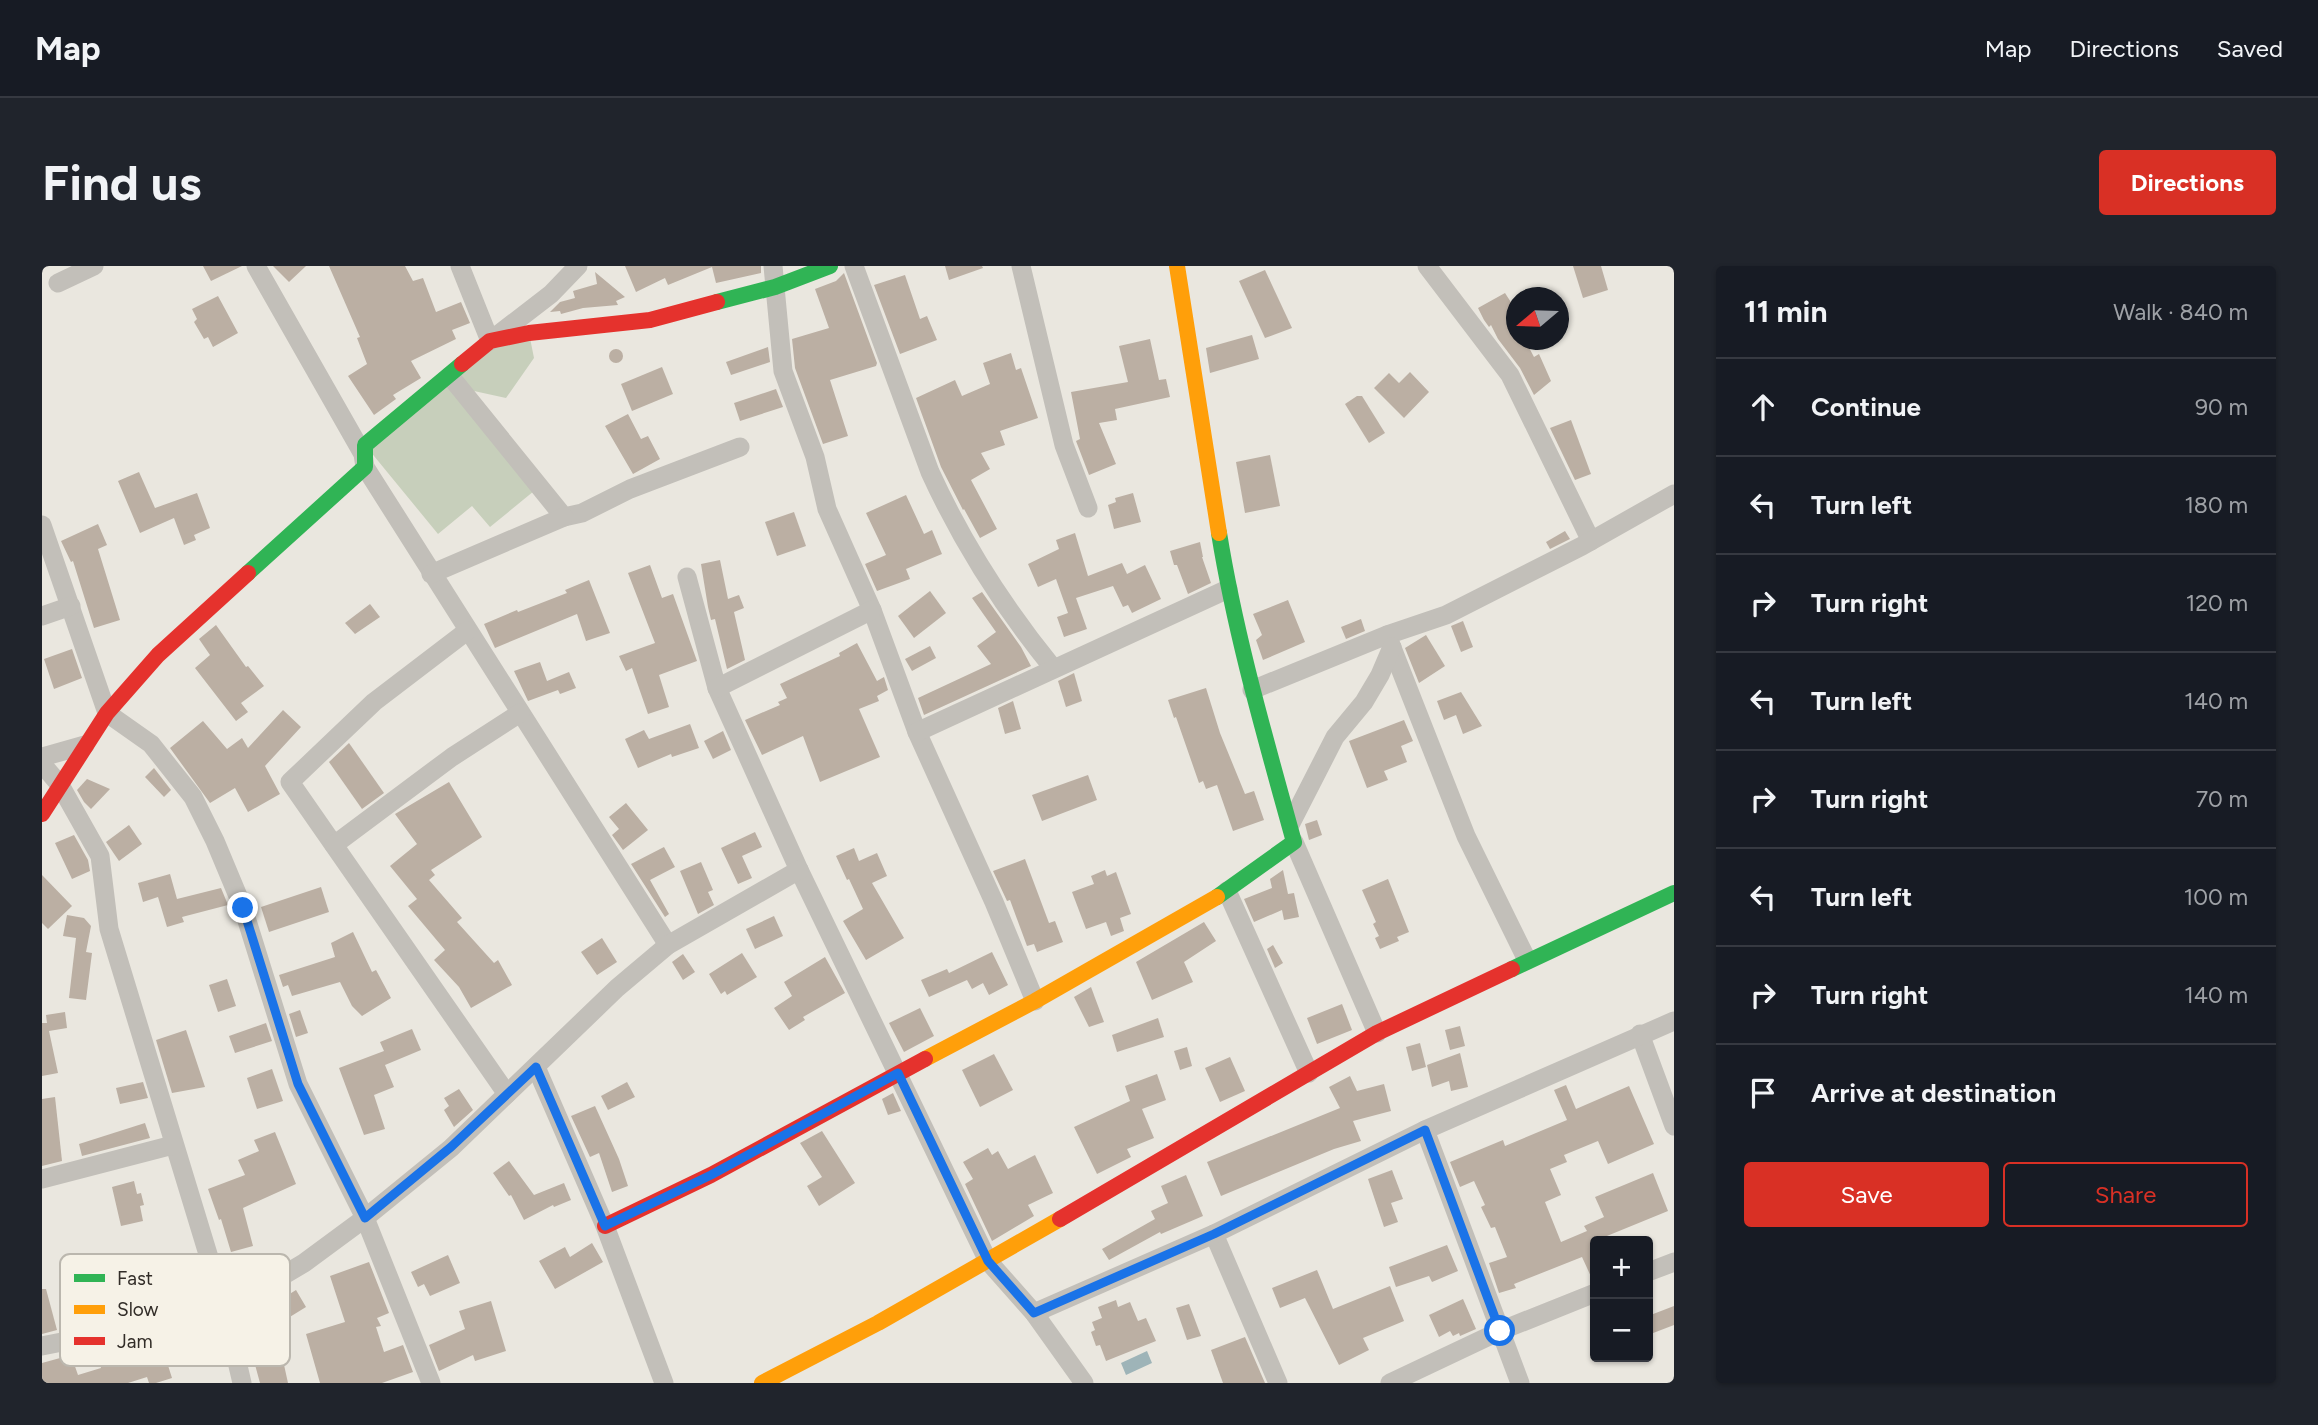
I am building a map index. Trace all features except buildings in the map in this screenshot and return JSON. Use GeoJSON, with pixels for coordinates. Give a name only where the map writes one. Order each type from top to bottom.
{"type":"FeatureCollection","features":[{"type":"Feature","properties":{"kind":"street"},"geometry":{"type":"LineString","coordinates":[[58,283],[94,266]]}},
{"type":"Feature","properties":{"kind":"street"},"geometry":{"type":"LineString","coordinates":[[256,266],[363,454],[365,467],[668,945]]}},
{"type":"Feature","properties":{"kind":"street"},"geometry":{"type":"LineString","coordinates":[[460,266],[490,341]]}},
{"type":"Feature","properties":{"kind":"street"},"geometry":{"type":"LineString","coordinates":[[42,814],[107,713],[158,655],[365,467],[365,445],[551,294],[578,266]]}},
{"type":"Feature","properties":{"kind":"street"},"geometry":{"type":"LineString","coordinates":[[773,266],[783,371],[815,457],[827,509],[872,610],[917,732],[994,902],[1035,1001]]}},
{"type":"Feature","properties":{"kind":"street"},"geometry":{"type":"LineString","coordinates":[[490,341],[529,333],[650,320],[775,287],[830,266]]}},
{"type":"Feature","properties":{"kind":"street"},"geometry":{"type":"LineString","coordinates":[[854,266],[930,472],[945,505],[969,550],[1024,632],[1053,668]]}},
{"type":"Feature","properties":{"kind":"street"},"geometry":{"type":"LineString","coordinates":[[1021,266],[1065,444],[1088,508]]}},
{"type":"Feature","properties":{"kind":"street"},"geometry":{"type":"LineString","coordinates":[[1177,266],[1228,589],[1252,690],[1292,832],[1377,1033]]}},
{"type":"Feature","properties":{"kind":"street"},"geometry":{"type":"LineString","coordinates":[[1427,266],[1510,375],[1591,541]]}},
{"type":"Feature","properties":{"kind":"street"},"geometry":{"type":"LineString","coordinates":[[450,376],[564,517]]}},
{"type":"Feature","properties":{"kind":"street"},"geometry":{"type":"LineString","coordinates":[[432,574],[564,517],[582,513],[630,489],[740,447]]}},
{"type":"Feature","properties":{"kind":"street"},"geometry":{"type":"LineString","coordinates":[[1252,690],[1389,641],[1446,615],[1591,541],[1674,494]]}},
{"type":"Feature","properties":{"kind":"street"},"geometry":{"type":"LineString","coordinates":[[42,525],[107,713],[151,744],[193,797],[215,841],[243,908],[298,1084],[365,1218],[431,1383]]}},
{"type":"Feature","properties":{"kind":"street"},"geometry":{"type":"LineString","coordinates":[[687,577],[717,688],[799,870],[988,1261],[1034,1313],[1084,1383]]}},
{"type":"Feature","properties":{"kind":"street"},"geometry":{"type":"LineString","coordinates":[[917,732],[1228,589]]}},
{"type":"Feature","properties":{"kind":"street"},"geometry":{"type":"LineString","coordinates":[[42,616],[71,606]]}},
{"type":"Feature","properties":{"kind":"street"},"geometry":{"type":"LineString","coordinates":[[717,688],[872,610]]}},
{"type":"Feature","properties":{"kind":"street"},"geometry":{"type":"LineString","coordinates":[[467,631],[374,702],[290,782],[507,1094]]}},
{"type":"Feature","properties":{"kind":"street"},"geometry":{"type":"LineString","coordinates":[[605,1226],[711,1175],[1035,1001],[1227,891],[1292,832],[1335,737],[1364,702],[1380,675],[1389,641]]}},
{"type":"Feature","properties":{"kind":"street"},"geometry":{"type":"LineString","coordinates":[[1389,641],[1466,836],[1527,960]]}},
{"type":"Feature","properties":{"kind":"street"},"geometry":{"type":"LineString","coordinates":[[334,845],[452,757],[520,713]]}},
{"type":"Feature","properties":{"kind":"street"},"geometry":{"type":"LineString","coordinates":[[42,757],[85,744]]}},
{"type":"Feature","properties":{"kind":"street"},"geometry":{"type":"LineString","coordinates":[[42,764],[61,785],[100,856],[109,929],[207,1254]]}},
{"type":"Feature","properties":{"kind":"street"},"geometry":{"type":"LineString","coordinates":[[290,1271],[365,1218],[451,1147],[617,988],[668,945],[799,870]]}},
{"type":"Feature","properties":{"kind":"street"},"geometry":{"type":"LineString","coordinates":[[1227,891],[1310,1073]]}},
{"type":"Feature","properties":{"kind":"street"},"geometry":{"type":"LineString","coordinates":[[762,1383],[878,1323],[988,1261],[1377,1033],[1674,893]]}},
{"type":"Feature","properties":{"kind":"street"},"geometry":{"type":"LineString","coordinates":[[1034,1313],[1214,1234],[1425,1130],[1674,1021]]}},
{"type":"Feature","properties":{"kind":"street"},"geometry":{"type":"LineString","coordinates":[[1640,1034],[1674,1126]]}},
{"type":"Feature","properties":{"kind":"street"},"geometry":{"type":"LineString","coordinates":[[536,1067],[605,1226],[664,1383]]}},
{"type":"Feature","properties":{"kind":"street"},"geometry":{"type":"LineString","coordinates":[[1425,1130],[1520,1383]]}},
{"type":"Feature","properties":{"kind":"street"},"geometry":{"type":"LineString","coordinates":[[42,1179],[173,1145]]}},
{"type":"Feature","properties":{"kind":"street"},"geometry":{"type":"LineString","coordinates":[[1214,1234],[1278,1383]]}},
{"type":"Feature","properties":{"kind":"street"},"geometry":{"type":"LineString","coordinates":[[1653,1270],[1674,1262]]}},
{"type":"Feature","properties":{"kind":"street"},"geometry":{"type":"LineString","coordinates":[[1390,1383],[1500,1331],[1590,1295]]}},
{"type":"Feature","properties":{"kind":"street"},"geometry":{"type":"LineString","coordinates":[[42,1346],[60,1342]]}},
{"type":"Feature","properties":{"kind":"green space"},"geometry":{"type":"Polygon","coordinates":[[[529,333],[534,358],[506,398],[474,391],[534,491],[490,527],[472,506],[438,534],[365,445],[490,341],[529,333]]]}},
{"type":"Feature","properties":{"kind":"water"},"geometry":{"type":"Polygon","coordinates":[[[1147,1351],[1152,1363],[1126,1375],[1121,1363],[1147,1351]]]}},
{"type":"Feature","properties":{"kind":"traffic: fast"},"geometry":{"type":"LineString","coordinates":[[717,302],[775,287],[830,266]]}},
{"type":"Feature","properties":{"kind":"traffic: fast"},"geometry":{"type":"LineString","coordinates":[[248,573],[365,467],[365,445],[462,364]]}},
{"type":"Feature","properties":{"kind":"traffic: fast"},"geometry":{"type":"LineString","coordinates":[[1217,897],[1294,842],[1243,650],[1219,533]]}},
{"type":"Feature","properties":{"kind":"traffic: fast"},"geometry":{"type":"LineString","coordinates":[[1512,969],[1674,893]]}},
{"type":"Feature","properties":{"kind":"traffic: slow"},"geometry":{"type":"LineString","coordinates":[[1177,266],[1219,533]]}},
{"type":"Feature","properties":{"kind":"traffic: slow"},"geometry":{"type":"LineString","coordinates":[[925,1059],[1035,1001],[1217,897]]}},
{"type":"Feature","properties":{"kind":"traffic: slow"},"geometry":{"type":"LineString","coordinates":[[762,1383],[878,1323],[1060,1219]]}},
{"type":"Feature","properties":{"kind":"traffic: jam"},"geometry":{"type":"LineString","coordinates":[[462,364],[490,341],[529,333],[650,320],[717,302]]}},
{"type":"Feature","properties":{"kind":"traffic: jam"},"geometry":{"type":"LineString","coordinates":[[42,814],[107,713],[158,655],[248,573]]}},
{"type":"Feature","properties":{"kind":"traffic: jam"},"geometry":{"type":"LineString","coordinates":[[1060,1219],[1377,1033],[1512,969]]}},
{"type":"Feature","properties":{"kind":"traffic: jam"},"geometry":{"type":"LineString","coordinates":[[605,1226],[711,1175],[925,1059]]}},
{"type":"Feature","properties":{"kind":"route"},"geometry":{"type":"LineString","coordinates":[[243,908],[298,1084],[365,1218],[451,1147],[536,1067],[605,1226],[711,1175],[898,1073],[988,1261],[1034,1313],[1214,1234],[1425,1130],[1500,1331]]}}]}
